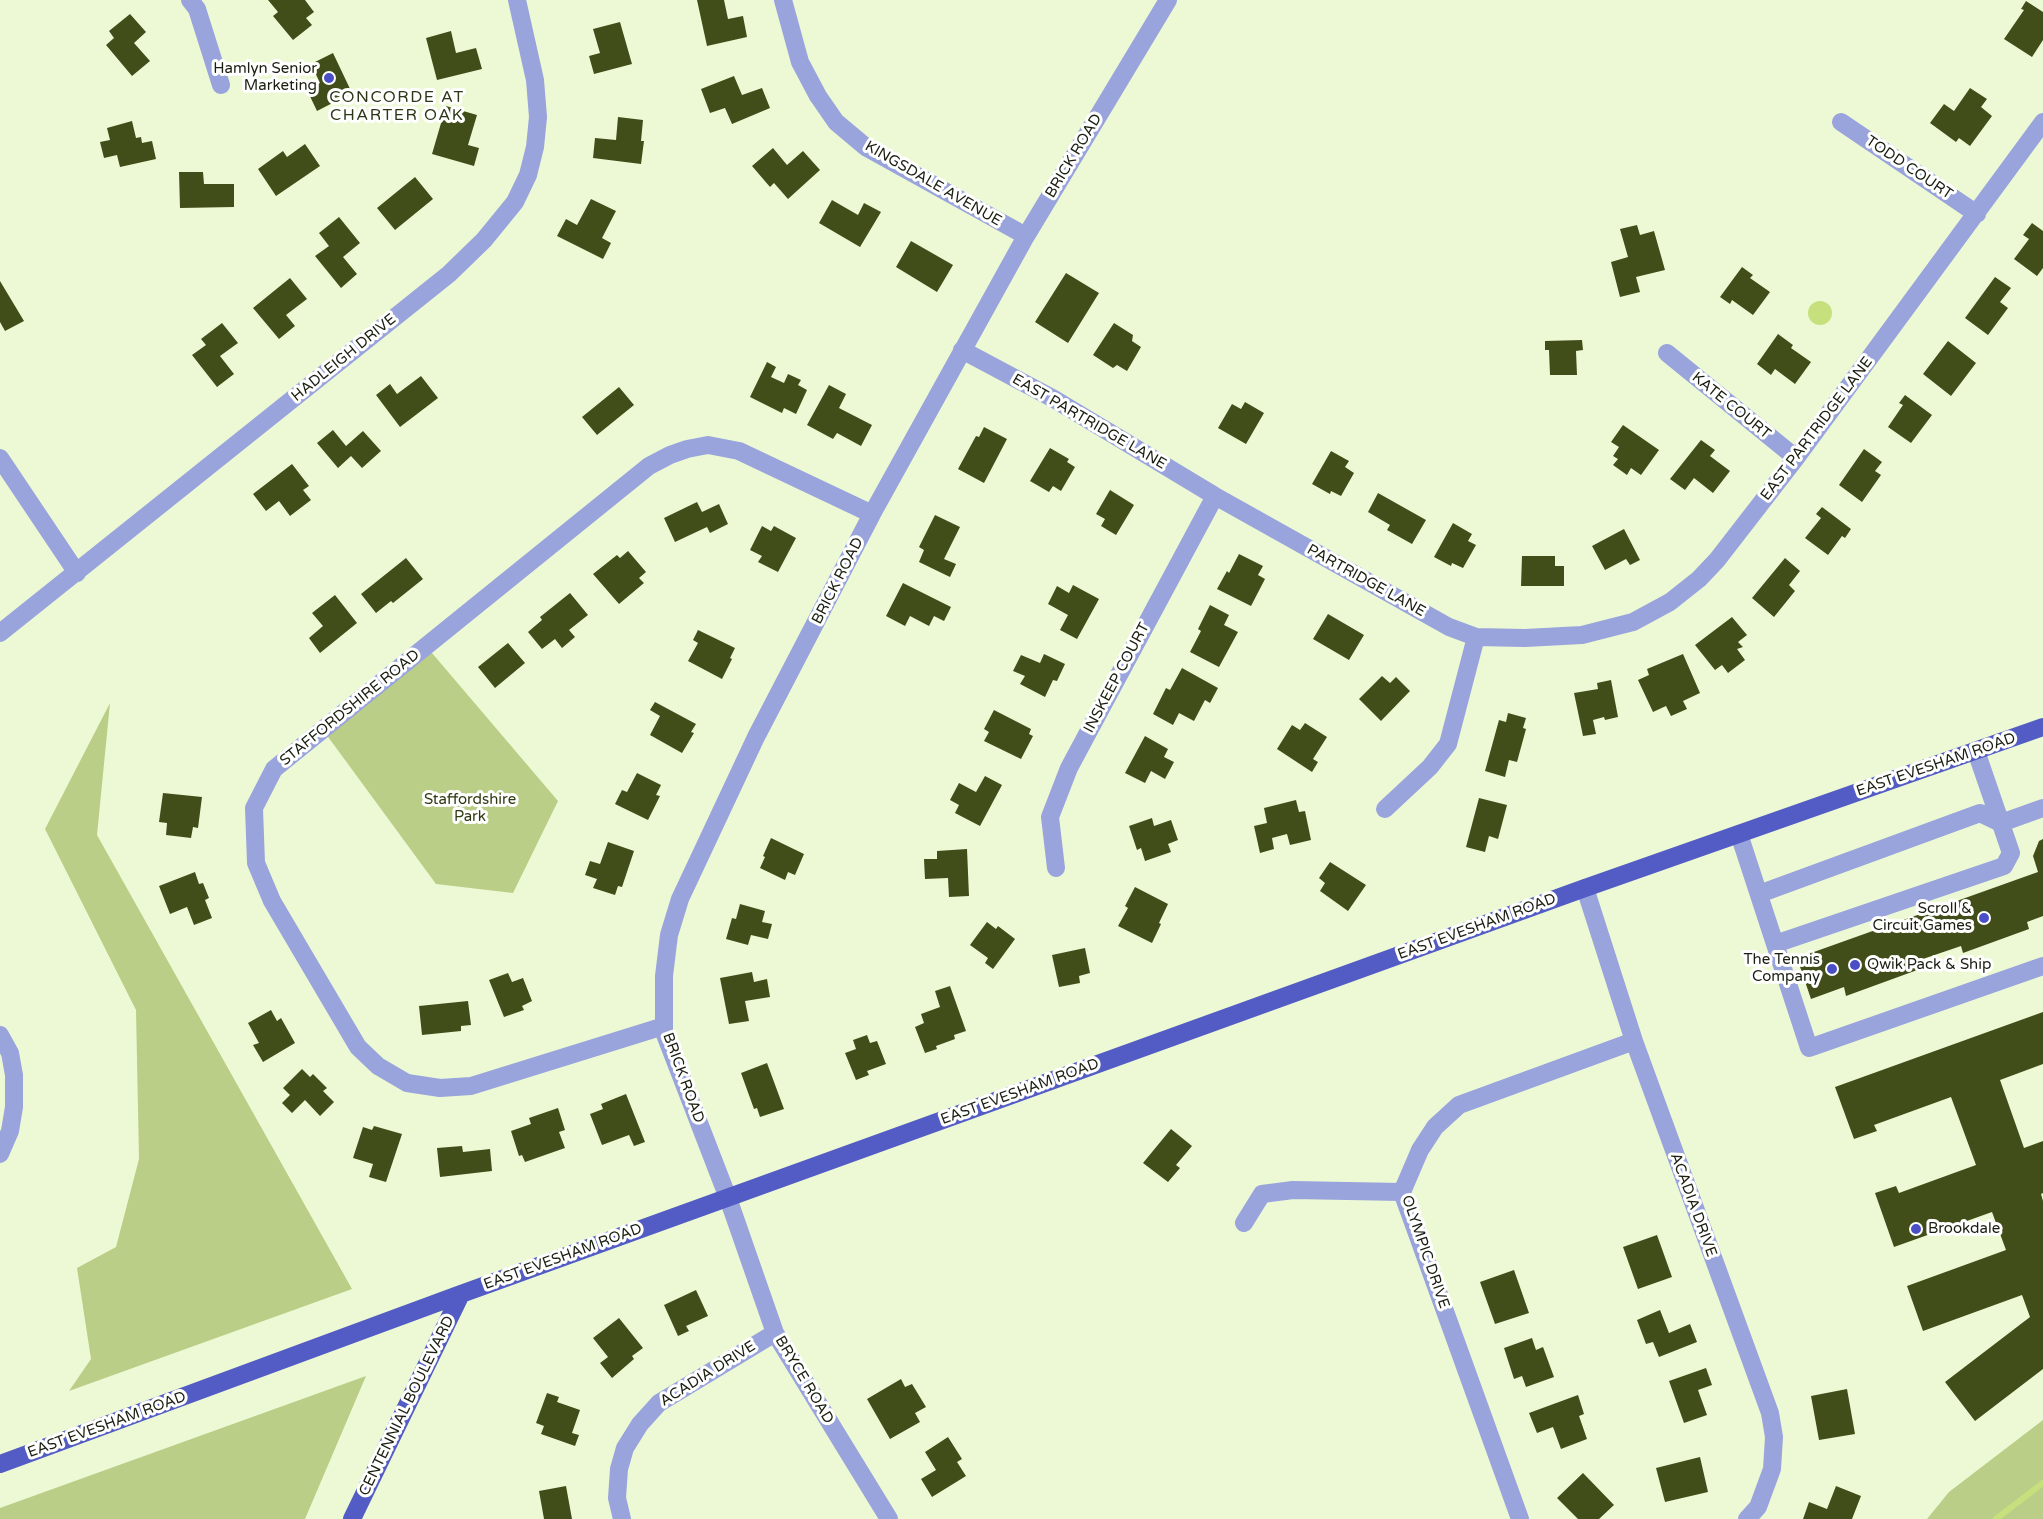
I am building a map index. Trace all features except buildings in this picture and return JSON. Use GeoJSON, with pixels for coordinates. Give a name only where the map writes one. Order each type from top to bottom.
{"type":"FeatureCollection","features":[{"type":"Feature","properties":{"kind":"main road","name":"EAST EVESHAM ROAD"},"geometry":{"type":"LineString","coordinates":[[0,1464],[461,1294],[1585,888],[2043,727]]}},
{"type":"Feature","properties":{"kind":"main road","name":"CENTENNIAL BOULEVARD"},"geometry":{"type":"LineString","coordinates":[[352,1519],[461,1294]]}},
{"type":"Feature","properties":{"kind":"street"},"geometry":{"type":"LineString","coordinates":[[190,0],[197,9],[221,85]]}},
{"type":"Feature","properties":{"kind":"street","name":"HADLEIGH DRIVE"},"geometry":{"type":"LineString","coordinates":[[0,633],[449,274],[484,240],[515,202],[528,175],[535,147],[538,117],[535,80],[517,0]]}},
{"type":"Feature","properties":{"kind":"street","name":"KINGSDALE AVENUE"},"geometry":{"type":"LineString","coordinates":[[783,0],[800,62],[818,96],[836,122],[867,148],[1026,236]]}},
{"type":"Feature","properties":{"kind":"street","name":"BRICK ROAD"},"geometry":{"type":"LineString","coordinates":[[728,1198],[663,1026],[664,976],[669,935],[680,899],[756,737],[872,514],[1026,236],[1168,0]]}},
{"type":"Feature","properties":{"kind":"street","name":"TODD COURT"},"geometry":{"type":"LineString","coordinates":[[1841,122],[1977,214]]}},
{"type":"Feature","properties":{"kind":"street","name":"EAST PARTRIDGE LANE"},"geometry":{"type":"LineString","coordinates":[[1525,639],[1582,635],[1633,622],[1670,602],[1699,579],[1717,560],[1796,459],[2043,122]]}},
{"type":"Feature","properties":{"kind":"street","name":"EAST PARTRIDGE LANE"},"geometry":{"type":"LineString","coordinates":[[962,350],[1054,399],[1215,496]]}},
{"type":"Feature","properties":{"kind":"street","name":"KATE COURT"},"geometry":{"type":"LineString","coordinates":[[1667,353],[1796,459]]}},
{"type":"Feature","properties":{"kind":"street","name":"STAFFORDSHIRE ROAD"},"geometry":{"type":"LineString","coordinates":[[663,1026],[471,1086],[440,1088],[407,1083],[378,1065],[358,1047],[272,900],[256,862],[254,808],[274,769],[648,466],[670,455],[708,445],[739,451],[872,514]]}},
{"type":"Feature","properties":{"kind":"street"},"geometry":{"type":"LineString","coordinates":[[0,458],[77,573]]}},
{"type":"Feature","properties":{"kind":"street","name":"PARTRIDGE LANE"},"geometry":{"type":"LineString","coordinates":[[1215,496],[1449,627],[1476,637],[1525,639]]}},
{"type":"Feature","properties":{"kind":"street","name":"INSKEEP COURT"},"geometry":{"type":"LineString","coordinates":[[1056,868],[1050,817],[1069,768],[1215,496]]}},
{"type":"Feature","properties":{"kind":"street"},"geometry":{"type":"LineString","coordinates":[[1385,809],[1430,767],[1448,744],[1476,637]]}},
{"type":"Feature","properties":{"kind":"street"},"geometry":{"type":"LineString","coordinates":[[1775,944],[2004,866],[2011,853],[1976,751]]}},
{"type":"Feature","properties":{"kind":"street"},"geometry":{"type":"LineString","coordinates":[[1759,894],[1980,813],[2001,823],[2043,807]]}},
{"type":"Feature","properties":{"kind":"street"},"geometry":{"type":"LineString","coordinates":[[1739,834],[1809,1048],[2043,966]]}},
{"type":"Feature","properties":{"kind":"street","name":"ACADIA DRIVE"},"geometry":{"type":"LineString","coordinates":[[1585,888],[1634,1041],[1770,1413],[1774,1437],[1772,1469],[1758,1507],[1747,1519]]}},
{"type":"Feature","properties":{"kind":"street"},"geometry":{"type":"LineString","coordinates":[[0,1035],[10,1053],[14,1075],[14,1107],[10,1131],[0,1154]]}},
{"type":"Feature","properties":{"kind":"street","name":"OLYMPIC DRIVE"},"geometry":{"type":"LineString","coordinates":[[1520,1519],[1402,1192],[1420,1150],[1436,1127],[1459,1105],[1634,1041]]}},
{"type":"Feature","properties":{"kind":"street"},"geometry":{"type":"LineString","coordinates":[[1244,1223],[1262,1194],[1293,1190],[1402,1192]]}},
{"type":"Feature","properties":{"kind":"street","name":"BRYCE ROAD"},"geometry":{"type":"LineString","coordinates":[[728,1198],[775,1333],[889,1519]]}},
{"type":"Feature","properties":{"kind":"street","name":"ACADIA DRIVE"},"geometry":{"type":"LineString","coordinates":[[622,1519],[616,1498],[618,1469],[625,1448],[640,1424],[659,1403],[775,1333]]}},
{"type":"Feature","properties":{"kind":"green space","name":"Staffordshire Park"},"geometry":{"type":"Polygon","coordinates":[[[426,646],[558,801],[513,893],[436,884],[323,730],[426,646]]]}},
{"type":"Feature","properties":{"kind":"green space"},"geometry":{"type":"Polygon","coordinates":[[[110,703],[97,835],[352,1289],[69,1391],[91,1359],[77,1268],[116,1247],[139,1159],[136,1010],[45,829],[110,703]]]}},
{"type":"Feature","properties":{"kind":"green space"},"geometry":{"type":"Polygon","coordinates":[[[366,1376],[305,1519],[0,1519],[0,1508],[366,1376]]]}},
{"type":"Feature","properties":{"kind":"green space"},"geometry":{"type":"Polygon","coordinates":[[[2043,1420],[2043,1519],[1927,1519],[1949,1492],[2043,1420]]]}},
{"type":"Feature","properties":{"kind":"shaded area"},"geometry":{"type":"Polygon","coordinates":[[[1820,301],[1829,304],[1832,313],[1829,322],[1820,325],[1811,322],[1808,313],[1811,304],[1820,301]]]}},
{"type":"Feature","properties":{"kind":"waterway"},"geometry":{"type":"LineString","coordinates":[[1996,1519],[2043,1483]]}},
{"type":"Feature","properties":{"kind":"place","name":"Hamlyn Senior Marketing"},"geometry":{"type":"Point","coordinates":[329,78]}},
{"type":"Feature","properties":{"kind":"place","name":"Scroll & Circuit Games"},"geometry":{"type":"Point","coordinates":[1984,918]}},
{"type":"Feature","properties":{"kind":"place","name":"Qwik Pack & Ship"},"geometry":{"type":"Point","coordinates":[1855,965]}},
{"type":"Feature","properties":{"kind":"place","name":"The Tennis Company"},"geometry":{"type":"Point","coordinates":[1832,969]}},
{"type":"Feature","properties":{"kind":"place","name":"Brookdale"},"geometry":{"type":"Point","coordinates":[1916,1229]}},
{"type":"Feature","properties":{"kind":"district","name":"CONCORDE AT CHARTER OAK"},"geometry":{"type":"Point","coordinates":[397,107]}}]}
